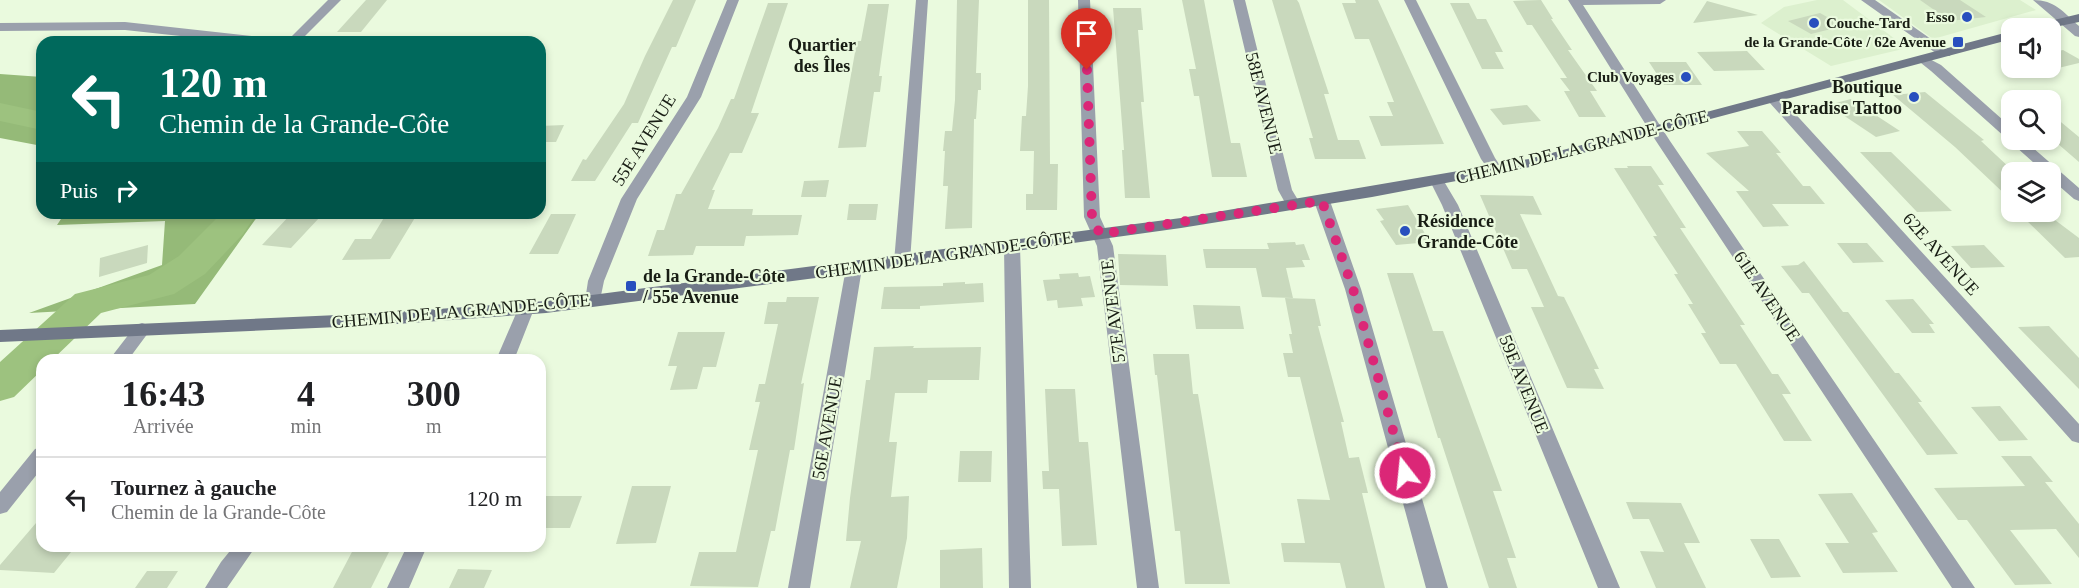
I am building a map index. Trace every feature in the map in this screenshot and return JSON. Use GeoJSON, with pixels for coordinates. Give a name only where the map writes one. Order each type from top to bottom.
{"type":"FeatureCollection","features":[{"type":"Feature","properties":{"kind":"main road"},"geometry":{"type":"LineString","coordinates":[[2061,22],[2079,18]]}},
{"type":"Feature","properties":{"kind":"main road","name":"CHEMIN DE LA GRANDE-CÔTE"},"geometry":{"type":"LineString","coordinates":[[0,336],[383,319],[526,309],[902,262],[1293,206],[1496,170],[1657,130],[2001,38]]}},
{"type":"Feature","properties":{"kind":"street"},"geometry":{"type":"LineString","coordinates":[[298,36],[335,0]]}},
{"type":"Feature","properties":{"kind":"street","name":"55E AVENUE"},"geometry":{"type":"LineString","coordinates":[[593,301],[596,281],[629,199],[690,104],[733,0]]}},
{"type":"Feature","properties":{"kind":"street"},"geometry":{"type":"LineString","coordinates":[[902,262],[922,0]]}},
{"type":"Feature","properties":{"kind":"street","name":"57E AVENUE"},"geometry":{"type":"LineString","coordinates":[[1084,0],[1092,217],[1105,246],[1148,588]]}},
{"type":"Feature","properties":{"kind":"street","name":"58E AVENUE"},"geometry":{"type":"LineString","coordinates":[[1239,0],[1285,190],[1293,206]]}},
{"type":"Feature","properties":{"kind":"street"},"geometry":{"type":"LineString","coordinates":[[1410,0],[1488,159],[1496,170]]}},
{"type":"Feature","properties":{"kind":"street","name":"61E AVENUE"},"geometry":{"type":"LineString","coordinates":[[1575,1],[1660,0]]}},
{"type":"Feature","properties":{"kind":"street"},"geometry":{"type":"LineString","coordinates":[[1867,0],[1946,53]]}},
{"type":"Feature","properties":{"kind":"street"},"geometry":{"type":"LineString","coordinates":[[2039,0],[2079,33]]}},
{"type":"Feature","properties":{"kind":"street","name":"61E AVENUE"},"geometry":{"type":"LineString","coordinates":[[1575,1],[1657,130],[1964,588]]}},
{"type":"Feature","properties":{"kind":"street"},"geometry":{"type":"LineString","coordinates":[[0,27],[125,26],[216,36]]}},
{"type":"Feature","properties":{"kind":"street"},"geometry":{"type":"LineString","coordinates":[[1922,59],[1936,68],[2001,126]]}},
{"type":"Feature","properties":{"kind":"street","name":"62E AVENUE"},"geometry":{"type":"LineString","coordinates":[[1774,99],[2079,436]]}},
{"type":"Feature","properties":{"kind":"street"},"geometry":{"type":"LineString","coordinates":[[2027,150],[2079,196]]}},
{"type":"Feature","properties":{"kind":"street","name":"59E AVENUE"},"geometry":{"type":"LineString","coordinates":[[1437,181],[1450,205],[1608,588]]}},
{"type":"Feature","properties":{"kind":"street"},"geometry":{"type":"LineString","coordinates":[[1322,201],[1353,289],[1437,588]]}},
{"type":"Feature","properties":{"kind":"street"},"geometry":{"type":"LineString","coordinates":[[1012,246],[1020,588]]}},
{"type":"Feature","properties":{"kind":"street","name":"56E AVENUE"},"geometry":{"type":"LineString","coordinates":[[799,588],[854,268]]}},
{"type":"Feature","properties":{"kind":"street"},"geometry":{"type":"LineString","coordinates":[[507,354],[526,309]]}},
{"type":"Feature","properties":{"kind":"street"},"geometry":{"type":"LineString","coordinates":[[123,354],[142,329]]}},
{"type":"Feature","properties":{"kind":"street"},"geometry":{"type":"LineString","coordinates":[[0,506],[36,461]]}},
{"type":"Feature","properties":{"kind":"street"},"geometry":{"type":"LineString","coordinates":[[216,588],[241,552]]}},
{"type":"Feature","properties":{"kind":"street"},"geometry":{"type":"LineString","coordinates":[[398,588],[414,552]]}},
{"type":"Feature","properties":{"kind":"shaded area"},"geometry":{"type":"Polygon","coordinates":[[[1817,0],[1843,0],[1907,48],[1831,66],[1761,23],[1784,7],[1817,0]]]}},
{"type":"Feature","properties":{"kind":"shaded area"},"geometry":{"type":"Polygon","coordinates":[[[1879,0],[2020,0],[2036,10],[2001,18],[1933,39],[1879,0]]]}},
{"type":"Feature","properties":{"kind":"green space"},"geometry":{"type":"Polygon","coordinates":[[[0,74],[36,77],[36,145],[0,138],[0,74]]]}},
{"type":"Feature","properties":{"kind":"green space"},"geometry":{"type":"Polygon","coordinates":[[[61,219],[256,219],[195,304],[29,313],[162,265],[165,221],[57,225],[61,219]]]}},
{"type":"Feature","properties":{"kind":"building"},"geometry":{"type":"Polygon","coordinates":[[[366,0],[387,0],[361,32],[337,32],[366,0]]]}},
{"type":"Feature","properties":{"kind":"building"},"geometry":{"type":"Polygon","coordinates":[[[673,0],[696,0],[676,47],[672,47],[638,123],[632,123],[595,181],[571,181],[583,159],[586,160],[624,104],[673,0]]]}},
{"type":"Feature","properties":{"kind":"building"},"geometry":{"type":"Polygon","coordinates":[[[957,0],[979,0],[976,73],[981,73],[981,90],[978,90],[976,119],[974,119],[972,228],[945,229],[948,186],[943,186],[945,151],[943,151],[945,131],[952,131],[955,100],[957,0]]]}},
{"type":"Feature","properties":{"kind":"building"},"geometry":{"type":"Polygon","coordinates":[[[1028,0],[1049,0],[1050,164],[1058,164],[1057,210],[1026,210],[1026,194],[1033,194],[1034,151],[1020,151],[1022,116],[1026,116],[1028,86],[1028,0]]]}},
{"type":"Feature","properties":{"kind":"building"},"geometry":{"type":"Polygon","coordinates":[[[1182,0],[1204,0],[1231,143],[1240,143],[1247,177],[1212,177],[1199,96],[1194,96],[1189,69],[1196,69],[1182,0]]]}},
{"type":"Feature","properties":{"kind":"building"},"geometry":{"type":"Polygon","coordinates":[[[1272,0],[1297,0],[1299,3],[1329,94],[1324,94],[1338,140],[1359,140],[1366,159],[1315,159],[1309,138],[1313,138],[1272,0]]]}},
{"type":"Feature","properties":{"kind":"building"},"geometry":{"type":"Polygon","coordinates":[[[1355,0],[1378,0],[1444,144],[1381,146],[1369,116],[1393,116],[1387,102],[1394,102],[1369,39],[1355,39],[1342,3],[1356,3],[1355,0]]]}},
{"type":"Feature","properties":{"kind":"building"},"geometry":{"type":"Polygon","coordinates":[[[1541,0],[1572,50],[1568,50],[1597,91],[1590,91],[1606,117],[1579,117],[1564,91],[1570,91],[1560,78],[1567,78],[1532,25],[1527,25],[1513,1],[1541,0]]]}},
{"type":"Feature","properties":{"kind":"building"},"geometry":{"type":"Polygon","coordinates":[[[1920,0],[1960,0],[1986,17],[1950,21],[1920,0]]]}},
{"type":"Feature","properties":{"kind":"building"},"geometry":{"type":"Polygon","coordinates":[[[1707,1],[1758,15],[1693,23],[1707,1]]]}},
{"type":"Feature","properties":{"kind":"building"},"geometry":{"type":"Polygon","coordinates":[[[768,3],[788,3],[751,113],[759,113],[742,153],[730,153],[712,190],[715,190],[708,209],[753,209],[752,215],[802,215],[798,235],[746,236],[744,246],[696,246],[693,255],[648,256],[657,230],[664,230],[676,194],[681,194],[718,128],[731,99],[734,99],[768,3]]]}},
{"type":"Feature","properties":{"kind":"building"},"geometry":{"type":"Polygon","coordinates":[[[1450,3],[1469,3],[1477,19],[1486,19],[1503,52],[1495,52],[1504,69],[1482,69],[1450,3]]]}},
{"type":"Feature","properties":{"kind":"building"},"geometry":{"type":"Polygon","coordinates":[[[868,4],[889,4],[879,76],[882,76],[880,92],[874,92],[866,147],[838,148],[857,41],[861,41],[868,4]]]}},
{"type":"Feature","properties":{"kind":"building"},"geometry":{"type":"Polygon","coordinates":[[[1113,8],[1141,8],[1143,30],[1138,30],[1144,102],[1141,102],[1150,198],[1125,198],[1122,150],[1124,150],[1113,8]]]}},
{"type":"Feature","properties":{"kind":"building"},"geometry":{"type":"Polygon","coordinates":[[[1820,13],[1843,26],[1811,34],[1788,21],[1820,13]]]}},
{"type":"Feature","properties":{"kind":"building"},"geometry":{"type":"Polygon","coordinates":[[[2061,50],[2079,59],[2079,63],[2061,67],[2061,50]]]}},
{"type":"Feature","properties":{"kind":"building"},"geometry":{"type":"Polygon","coordinates":[[[1747,51],[1765,70],[1714,71],[1697,52],[1747,51]]]}},
{"type":"Feature","properties":{"kind":"building"},"geometry":{"type":"Polygon","coordinates":[[[1649,62],[1686,62],[1702,85],[1664,85],[1649,62]]]}},
{"type":"Feature","properties":{"kind":"building"},"geometry":{"type":"Polygon","coordinates":[[[1925,92],[1984,140],[1981,141],[2003,162],[2001,162],[2001,191],[1955,147],[1893,95],[1925,92]]]}},
{"type":"Feature","properties":{"kind":"building"},"geometry":{"type":"Polygon","coordinates":[[[1851,99],[1900,131],[1876,137],[1828,105],[1851,99]]]}},
{"type":"Feature","properties":{"kind":"building"},"geometry":{"type":"Polygon","coordinates":[[[1527,105],[1541,121],[1503,125],[1490,109],[1527,105]]]}},
{"type":"Feature","properties":{"kind":"building"},"geometry":{"type":"Polygon","coordinates":[[[2061,122],[2079,137],[2079,162],[2061,146],[2061,122]]]}},
{"type":"Feature","properties":{"kind":"building"},"geometry":{"type":"Polygon","coordinates":[[[564,125],[556,142],[546,142],[546,126],[564,125]]]}},
{"type":"Feature","properties":{"kind":"building"},"geometry":{"type":"Polygon","coordinates":[[[1737,131],[1762,131],[1781,153],[1776,153],[1803,186],[1810,186],[1825,204],[1772,204],[1789,226],[1763,227],[1736,191],[1749,191],[1706,153],[1749,146],[1737,131]]]}},
{"type":"Feature","properties":{"kind":"building"},"geometry":{"type":"Polygon","coordinates":[[[1860,152],[1891,152],[1952,211],[1917,212],[1860,152]]]}},
{"type":"Feature","properties":{"kind":"building"},"geometry":{"type":"Polygon","coordinates":[[[1627,166],[1651,166],[1664,185],[1658,185],[1686,228],[1680,228],[1745,325],[1740,325],[1772,374],[1778,374],[1791,394],[1782,394],[1812,441],[1784,441],[1736,364],[1720,364],[1701,333],[1706,333],[1688,304],[1693,304],[1674,274],[1678,274],[1614,168],[1628,168],[1627,166]]]}},
{"type":"Feature","properties":{"kind":"building"},"geometry":{"type":"Polygon","coordinates":[[[829,180],[826,197],[801,197],[804,181],[829,180]]]}},
{"type":"Feature","properties":{"kind":"building"},"geometry":{"type":"Polygon","coordinates":[[[1480,195],[1533,196],[1542,215],[1520,214],[1558,296],[1564,297],[1599,369],[1594,369],[1604,389],[1567,388],[1531,307],[1544,307],[1527,269],[1512,269],[1480,195]]]}},
{"type":"Feature","properties":{"kind":"building"},"geometry":{"type":"Polygon","coordinates":[[[849,204],[878,204],[876,220],[847,220],[849,204]]]}},
{"type":"Feature","properties":{"kind":"building","name":"Résidence Grande-Côte"},"geometry":{"type":"Polygon","coordinates":[[[1408,205],[1430,242],[1396,245],[1380,221],[1384,220],[1376,209],[1408,205]]]}},
{"type":"Feature","properties":{"kind":"building"},"geometry":{"type":"Polygon","coordinates":[[[551,214],[576,214],[558,254],[529,254],[551,214]]]}},
{"type":"Feature","properties":{"kind":"building"},"geometry":{"type":"Polygon","coordinates":[[[286,219],[318,219],[291,248],[262,245],[286,219]]]}},
{"type":"Feature","properties":{"kind":"building"},"geometry":{"type":"Polygon","coordinates":[[[383,219],[414,219],[390,259],[342,260],[355,239],[371,239],[383,219]]]}},
{"type":"Feature","properties":{"kind":"building"},"geometry":{"type":"Polygon","coordinates":[[[2028,222],[2058,222],[2079,238],[2079,257],[2065,258],[2028,222]]]}},
{"type":"Feature","properties":{"kind":"building"},"geometry":{"type":"Polygon","coordinates":[[[1295,242],[1296,245],[1304,244],[1310,260],[1302,260],[1305,267],[1286,268],[1293,298],[1262,297],[1256,268],[1206,268],[1203,249],[1269,249],[1267,243],[1295,242]]]}},
{"type":"Feature","properties":{"kind":"building"},"geometry":{"type":"Polygon","coordinates":[[[1837,243],[1867,243],[1884,262],[1853,263],[1837,243]]]}},
{"type":"Feature","properties":{"kind":"building"},"geometry":{"type":"Polygon","coordinates":[[[148,245],[147,263],[99,277],[100,258],[148,245]]]}},
{"type":"Feature","properties":{"kind":"building"},"geometry":{"type":"Polygon","coordinates":[[[1984,245],[2005,267],[1971,268],[1951,246],[1984,245]]]}},
{"type":"Feature","properties":{"kind":"building"},"geometry":{"type":"Polygon","coordinates":[[[1118,254],[1166,255],[1168,286],[1120,285],[1118,254]]]}},
{"type":"Feature","properties":{"kind":"building"},"geometry":{"type":"Polygon","coordinates":[[[1804,261],[1843,312],[1848,312],[1895,373],[1899,373],[1958,454],[1927,455],[1809,293],[1802,293],[1781,266],[1798,265],[1804,261]]]}},
{"type":"Feature","properties":{"kind":"building"},"geometry":{"type":"Polygon","coordinates":[[[1078,273],[1079,277],[1090,276],[1095,297],[1081,298],[1083,306],[1058,308],[1057,300],[1047,301],[1043,280],[1060,279],[1059,274],[1078,273]]]}},
{"type":"Feature","properties":{"kind":"building"},"geometry":{"type":"Polygon","coordinates":[[[1387,273],[1413,273],[1433,331],[1443,331],[1502,491],[1493,491],[1516,558],[1507,558],[1517,588],[1489,588],[1440,438],[1438,438],[1387,273]]]}},
{"type":"Feature","properties":{"kind":"building"},"geometry":{"type":"Polygon","coordinates":[[[965,282],[965,284],[983,283],[984,302],[920,306],[920,309],[881,309],[884,287],[943,286],[943,283],[965,282]]]}},
{"type":"Feature","properties":{"kind":"building"},"geometry":{"type":"Polygon","coordinates":[[[787,297],[819,297],[801,384],[804,383],[794,450],[790,450],[775,531],[771,531],[758,587],[690,586],[699,552],[736,552],[758,450],[749,450],[760,402],[755,402],[759,384],[765,384],[778,324],[764,324],[768,302],[786,302],[787,297]]]}},
{"type":"Feature","properties":{"kind":"building"},"geometry":{"type":"Polygon","coordinates":[[[1285,298],[1315,299],[1321,326],[1318,326],[1344,422],[1341,422],[1349,458],[1359,457],[1368,493],[1362,493],[1385,588],[1346,588],[1340,563],[1284,562],[1281,543],[1305,543],[1297,499],[1330,500],[1300,377],[1288,377],[1283,353],[1293,353],[1285,298]]]}},
{"type":"Feature","properties":{"kind":"building"},"geometry":{"type":"Polygon","coordinates":[[[1913,299],[1934,324],[1929,324],[1935,333],[1912,333],[1885,300],[1913,299]]]}},
{"type":"Feature","properties":{"kind":"building"},"geometry":{"type":"Polygon","coordinates":[[[1193,305],[1240,306],[1244,329],[1196,329],[1193,305]]]}},
{"type":"Feature","properties":{"kind":"building"},"geometry":{"type":"Polygon","coordinates":[[[2049,326],[2079,358],[2079,389],[2018,327],[2049,326]]]}},
{"type":"Feature","properties":{"kind":"building"},"geometry":{"type":"Polygon","coordinates":[[[678,332],[725,332],[716,367],[703,367],[697,389],[670,390],[677,366],[668,366],[678,332]]]}},
{"type":"Feature","properties":{"kind":"building"},"geometry":{"type":"Polygon","coordinates":[[[914,346],[913,348],[981,347],[979,380],[928,380],[927,393],[895,393],[889,442],[897,442],[891,497],[909,496],[907,538],[897,588],[850,588],[861,541],[846,541],[850,498],[866,380],[870,380],[874,347],[914,346]]]}},
{"type":"Feature","properties":{"kind":"building"},"geometry":{"type":"Polygon","coordinates":[[[1153,354],[1189,354],[1193,394],[1198,394],[1230,584],[1185,584],[1180,531],[1175,531],[1153,354]]]}},
{"type":"Feature","properties":{"kind":"building"},"geometry":{"type":"Polygon","coordinates":[[[1045,389],[1075,389],[1079,442],[1088,442],[1097,545],[1062,546],[1059,489],[1043,489],[1042,471],[1049,471],[1045,389]]]}},
{"type":"Feature","properties":{"kind":"building"},"geometry":{"type":"Polygon","coordinates":[[[2000,406],[2028,440],[1999,441],[1971,407],[2000,406]]]}},
{"type":"Feature","properties":{"kind":"building"},"geometry":{"type":"Polygon","coordinates":[[[960,451],[992,451],[991,482],[958,482],[960,451]]]}},
{"type":"Feature","properties":{"kind":"building"},"geometry":{"type":"Polygon","coordinates":[[[2001,456],[2031,456],[2053,482],[2045,482],[2079,524],[2079,558],[2056,529],[2010,530],[2052,584],[2015,585],[1967,520],[1958,520],[1934,488],[2025,486],[2001,456]]]}},
{"type":"Feature","properties":{"kind":"building"},"geometry":{"type":"Polygon","coordinates":[[[632,486],[671,486],[656,543],[616,544],[632,486]]]}},
{"type":"Feature","properties":{"kind":"building"},"geometry":{"type":"Polygon","coordinates":[[[1852,493],[1878,532],[1872,533],[1898,572],[1843,573],[1825,543],[1849,543],[1818,494],[1852,493]]]}},
{"type":"Feature","properties":{"kind":"building"},"geometry":{"type":"Polygon","coordinates":[[[546,496],[582,496],[570,528],[546,528],[546,496]]]}},
{"type":"Feature","properties":{"kind":"building"},"geometry":{"type":"Polygon","coordinates":[[[1626,502],[1681,503],[1700,543],[1684,543],[1706,588],[1656,588],[1640,551],[1664,552],[1649,519],[1633,519],[1626,502]]]}},
{"type":"Feature","properties":{"kind":"building"},"geometry":{"type":"Polygon","coordinates":[[[36,523],[36,552],[71,552],[54,573],[0,570],[0,565],[36,523]]]}},
{"type":"Feature","properties":{"kind":"building"},"geometry":{"type":"Polygon","coordinates":[[[1750,539],[1779,539],[1801,577],[1771,578],[1750,539]]]}},
{"type":"Feature","properties":{"kind":"building"},"geometry":{"type":"Polygon","coordinates":[[[982,548],[983,588],[940,588],[940,550],[982,548]]]}},
{"type":"Feature","properties":{"kind":"building"},"geometry":{"type":"Polygon","coordinates":[[[352,552],[389,552],[371,588],[333,588],[352,552]]]}},
{"type":"Feature","properties":{"kind":"building"},"geometry":{"type":"Polygon","coordinates":[[[458,569],[492,570],[484,588],[449,588],[458,569]]]}},
{"type":"Feature","properties":{"kind":"building"},"geometry":{"type":"Polygon","coordinates":[[[147,571],[178,571],[167,588],[135,588],[147,571]]]}},
{"type":"Feature","properties":{"kind":"waterway"},"geometry":{"type":"LineString","coordinates":[[0,112],[36,120]]}},
{"type":"Feature","properties":{"kind":"waterway"},"geometry":{"type":"LineString","coordinates":[[0,386],[88,303],[161,285],[192,265],[236,219]]}},
{"type":"Feature","properties":{"kind":"place","name":"Esso"},"geometry":{"type":"Point","coordinates":[1967,17]}},
{"type":"Feature","properties":{"kind":"place","name":"Couche-Tard"},"geometry":{"type":"Point","coordinates":[1814,23]}},
{"type":"Feature","properties":{"kind":"place","name":"de la Grande-Côte / 62e Avenue"},"geometry":{"type":"Point","coordinates":[1958,42]}},
{"type":"Feature","properties":{"kind":"place","name":"Club Voyages"},"geometry":{"type":"Point","coordinates":[1686,77]}},
{"type":"Feature","properties":{"kind":"place","name":"Boutique Paradise Tattoo"},"geometry":{"type":"Point","coordinates":[1914,97]}},
{"type":"Feature","properties":{"kind":"place","name":"Résidence Grande-Côte"},"geometry":{"type":"Point","coordinates":[1405,231]}},
{"type":"Feature","properties":{"kind":"place","name":"de la Grande-Côte / 55e Avenue"},"geometry":{"type":"Point","coordinates":[631,286]}},
{"type":"Feature","properties":{"kind":"district","name":"Quartier des Îles"},"geometry":{"type":"Point","coordinates":[822,55]}},
{"type":"Feature","properties":{"kind":"route"},"geometry":{"type":"LineString","coordinates":[[1087,70],[1092,217],[1100,234],[1322,201],[1328,212],[1353,289],[1405,473]]}}]}
